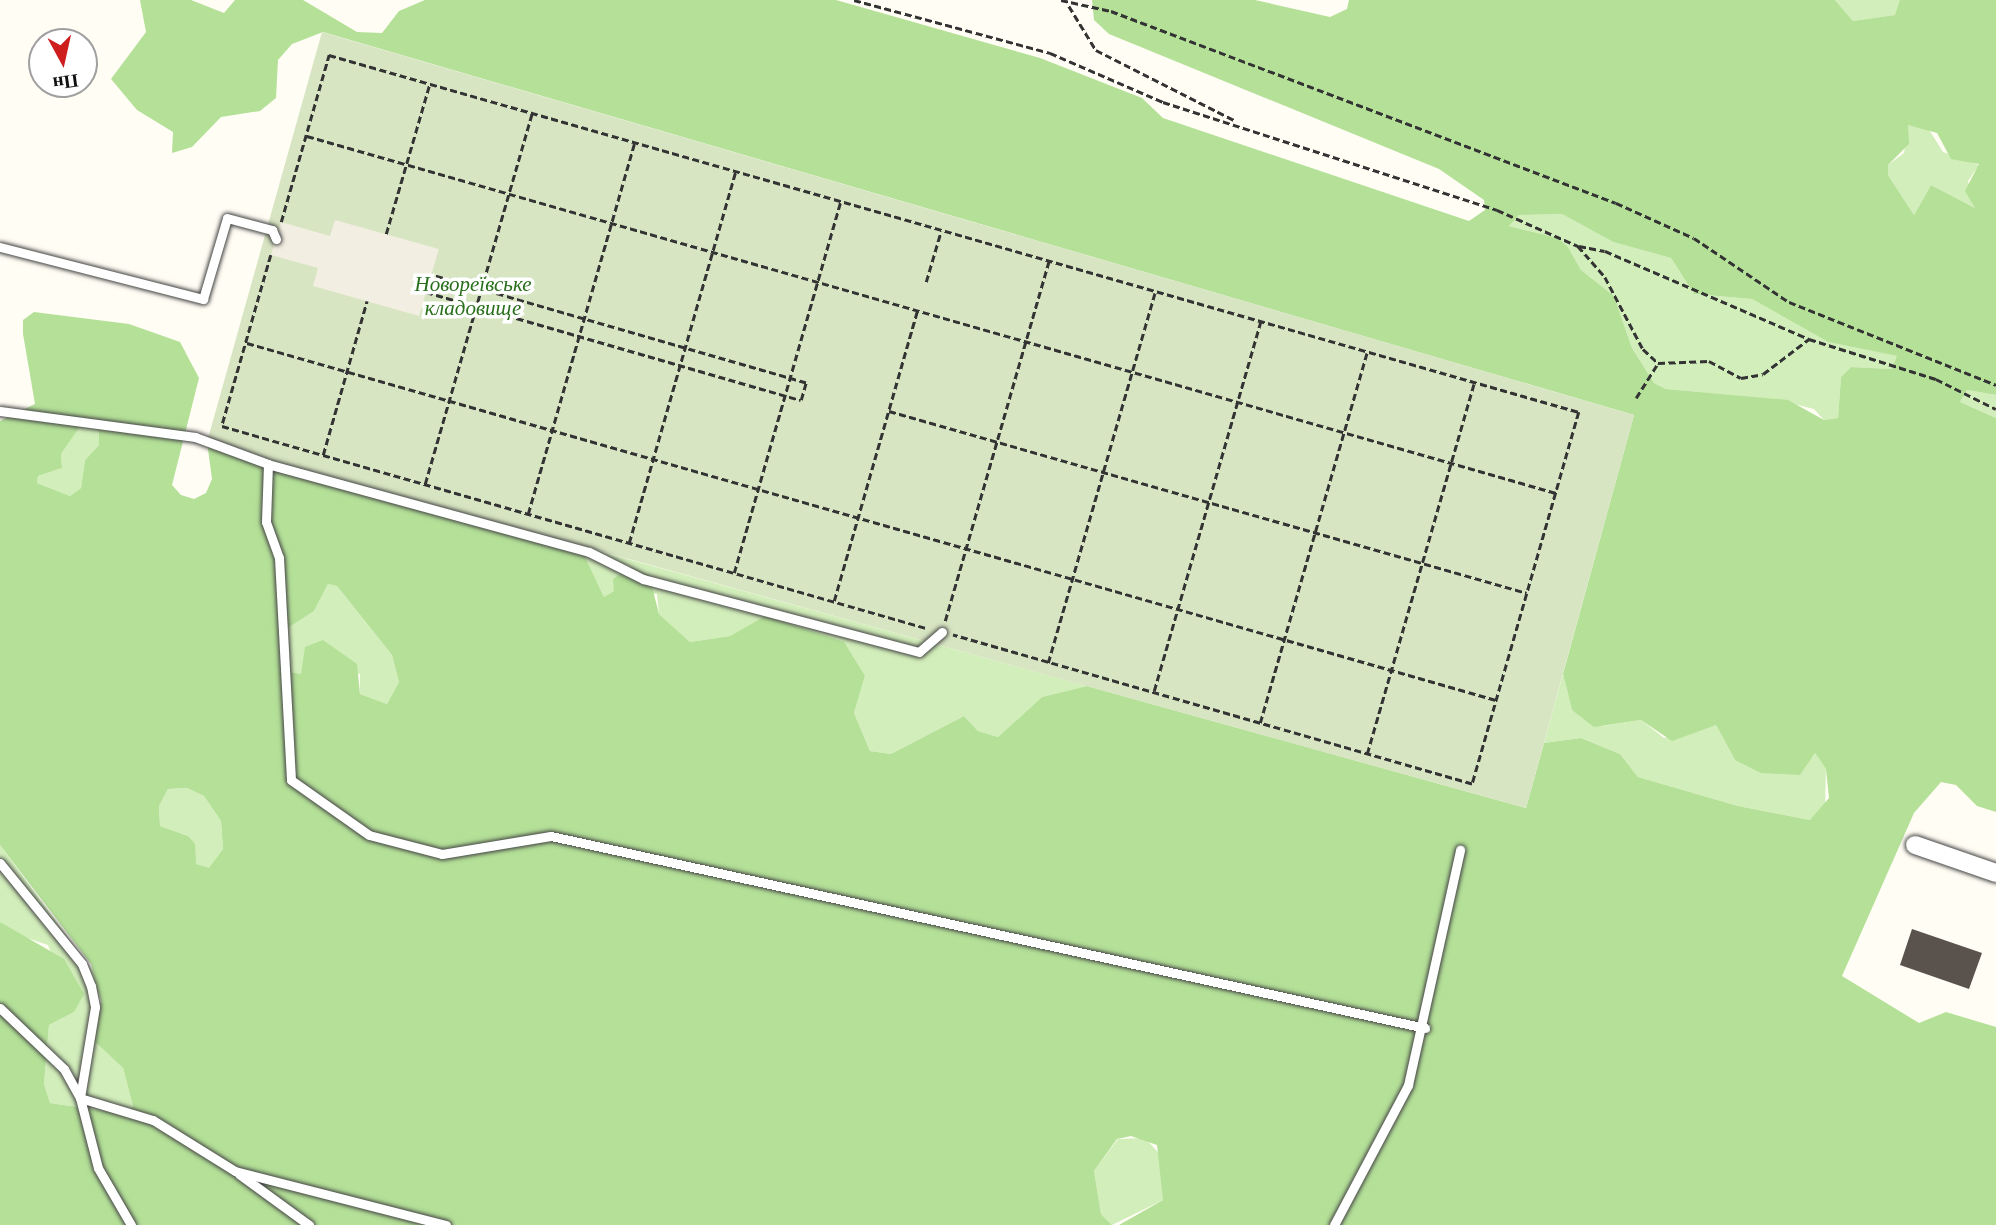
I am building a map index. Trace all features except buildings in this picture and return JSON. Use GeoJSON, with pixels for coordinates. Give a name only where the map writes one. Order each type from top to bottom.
{"type":"FeatureCollection","features":[{"type":"Feature","properties":{"kind":"street"},"geometry":{"type":"LineString","coordinates":[[1914,845],[1996,873]]}},
{"type":"Feature","properties":{"kind":"lane"},"geometry":{"type":"LineString","coordinates":[[0,247],[203,299],[227,218],[272,230],[276,239]]}},
{"type":"Feature","properties":{"kind":"lane"},"geometry":{"type":"LineString","coordinates":[[0,411],[195,437],[268,464],[589,552],[643,579],[919,652],[942,632]]}},
{"type":"Feature","properties":{"kind":"lane"},"geometry":{"type":"LineString","coordinates":[[268,464],[266,522],[279,558],[291,780],[369,835],[442,853],[551,836],[1425,1028]]}},
{"type":"Feature","properties":{"kind":"lane"},"geometry":{"type":"LineString","coordinates":[[1334,1225],[1408,1085],[1425,1028],[1460,850]]}},
{"type":"Feature","properties":{"kind":"lane"},"geometry":{"type":"LineString","coordinates":[[0,863],[82,964],[92,986],[95,1007],[80,1098]]}},
{"type":"Feature","properties":{"kind":"lane"},"geometry":{"type":"LineString","coordinates":[[0,1008],[64,1069],[80,1098],[97,1168],[131,1225]]}},
{"type":"Feature","properties":{"kind":"lane"},"geometry":{"type":"LineString","coordinates":[[80,1098],[153,1120],[235,1171],[309,1225]]}},
{"type":"Feature","properties":{"kind":"lane"},"geometry":{"type":"LineString","coordinates":[[235,1171],[446,1225]]}},
{"type":"Feature","properties":{"kind":"path"},"geometry":{"type":"LineString","coordinates":[[854,0],[1050,53],[1163,102],[1240,123]]}},
{"type":"Feature","properties":{"kind":"path"},"geometry":{"type":"LineString","coordinates":[[1061,0],[1068,4],[1111,11],[1616,203],[1694,238],[1789,302],[1996,385]]}},
{"type":"Feature","properties":{"kind":"path"},"geometry":{"type":"LineString","coordinates":[[1068,4],[1096,50],[1240,123],[1349,166],[1497,210],[1578,246],[1605,251],[1809,339],[1936,379],[1996,409]]}},
{"type":"Feature","properties":{"kind":"path"},"geometry":{"type":"LineString","coordinates":[[271,255],[222,426],[1472,784],[1579,412],[329,55],[281,222]]}},
{"type":"Feature","properties":{"kind":"path"},"geometry":{"type":"LineString","coordinates":[[386,234],[430,83]]}},
{"type":"Feature","properties":{"kind":"path"},"geometry":{"type":"LineString","coordinates":[[425,484],[532,113]]}},
{"type":"Feature","properties":{"kind":"path"},"geometry":{"type":"LineString","coordinates":[[306,135],[1556,493]]}},
{"type":"Feature","properties":{"kind":"path"},"geometry":{"type":"LineString","coordinates":[[528,514],[635,142]]}},
{"type":"Feature","properties":{"kind":"path"},"geometry":{"type":"LineString","coordinates":[[629,543],[736,171]]}},
{"type":"Feature","properties":{"kind":"path"},"geometry":{"type":"LineString","coordinates":[[734,573],[841,201]]}},
{"type":"Feature","properties":{"kind":"path"},"geometry":{"type":"LineString","coordinates":[[926,282],[941,230]]}},
{"type":"Feature","properties":{"kind":"path"},"geometry":{"type":"LineString","coordinates":[[1578,246],[1605,277],[1643,349],[1658,363],[1709,361],[1741,378],[1763,374],[1809,339]]}},
{"type":"Feature","properties":{"kind":"path"},"geometry":{"type":"LineString","coordinates":[[942,632],[1049,261]]}},
{"type":"Feature","properties":{"kind":"path"},"geometry":{"type":"LineString","coordinates":[[426,292],[802,400],[806,383],[431,275]]}},
{"type":"Feature","properties":{"kind":"path"},"geometry":{"type":"LineString","coordinates":[[1048,663],[1156,291]]}},
{"type":"Feature","properties":{"kind":"path"},"geometry":{"type":"LineString","coordinates":[[323,455],[367,301]]}},
{"type":"Feature","properties":{"kind":"path"},"geometry":{"type":"LineString","coordinates":[[834,601],[918,310]]}},
{"type":"Feature","properties":{"kind":"path"},"geometry":{"type":"LineString","coordinates":[[1154,693],[1261,321]]}},
{"type":"Feature","properties":{"kind":"path"},"geometry":{"type":"LineString","coordinates":[[246,342],[1496,700]]}},
{"type":"Feature","properties":{"kind":"path"},"geometry":{"type":"LineString","coordinates":[[1260,723],[1368,352]]}},
{"type":"Feature","properties":{"kind":"path"},"geometry":{"type":"LineString","coordinates":[[1636,398],[1658,363]]}},
{"type":"Feature","properties":{"kind":"path"},"geometry":{"type":"LineString","coordinates":[[1367,754],[1475,383]]}},
{"type":"Feature","properties":{"kind":"path"},"geometry":{"type":"LineString","coordinates":[[889,411],[1527,593]]}},
{"type":"Feature","properties":{"kind":"green space"},"geometry":{"type":"Polygon","coordinates":[[[140,0],[191,0],[224,13],[235,0],[303,0],[357,32],[382,33],[399,11],[425,0],[836,0],[1040,58],[1142,98],[1163,118],[1469,221],[1485,210],[1484,200],[1439,169],[1109,34],[1094,20],[1092,0],[1255,0],[1330,17],[1347,9],[1349,0],[1835,0],[1853,21],[1895,15],[1900,0],[1996,0],[1996,395],[1967,390],[1960,402],[1996,418],[1996,812],[1977,806],[1956,785],[1941,782],[1914,813],[1842,976],[1919,1023],[1946,1012],[1996,1027],[1996,1225],[1119,1225],[1163,1200],[1157,1145],[1131,1136],[1117,1139],[1094,1171],[1101,1214],[1112,1225],[0,1225],[0,922],[64,959],[84,994],[74,1012],[49,1025],[44,1084],[50,1103],[126,1114],[133,1106],[123,1068],[94,1041],[101,1001],[91,964],[0,845],[0,421],[35,404],[23,334],[23,320],[34,312],[129,324],[180,342],[199,378],[172,485],[181,495],[194,499],[206,493],[212,479],[207,442],[580,546],[604,597],[614,591],[613,579],[630,567],[649,575],[659,614],[690,642],[730,636],[765,616],[844,642],[865,676],[854,713],[870,751],[891,754],[964,716],[978,731],[998,737],[1042,697],[1087,686],[1526,808],[1544,743],[1581,738],[1620,754],[1638,777],[1738,806],[1810,820],[1829,798],[1826,769],[1815,753],[1800,775],[1761,773],[1735,760],[1716,725],[1672,741],[1641,720],[1594,727],[1572,710],[1563,674],[1634,415],[323,32],[292,44],[278,60],[276,98],[260,111],[221,117],[192,147],[172,153],[173,132],[137,110],[111,79],[146,32],[140,0]],[[1908,125],[1909,144],[1888,165],[1888,175],[1914,215],[1931,185],[1975,208],[1965,191],[1979,164],[1951,159],[1937,133],[1908,125]],[[1562,214],[1519,215],[1509,226],[1558,238],[1568,247],[1581,270],[1614,296],[1632,348],[1654,383],[1666,389],[1788,400],[1824,420],[1838,418],[1841,377],[1851,367],[1892,369],[1897,356],[1828,342],[1752,299],[1694,294],[1671,258],[1613,242],[1562,214]],[[85,419],[61,454],[62,468],[38,476],[37,483],[70,496],[81,488],[85,460],[99,445],[99,432],[85,419]],[[328,584],[314,611],[282,632],[291,672],[301,674],[305,647],[323,640],[357,664],[360,694],[387,704],[399,682],[392,655],[337,586],[328,584]],[[187,788],[168,789],[159,806],[160,826],[188,836],[195,844],[196,864],[209,868],[223,849],[221,821],[204,796],[187,788]]]}},
{"type":"Feature","properties":{"kind":"green space"},"geometry":{"type":"Polygon","coordinates":[[[1835,0],[1900,0],[1902,3],[1895,15],[1853,21],[1835,0]]]}},
{"type":"Feature","properties":{"kind":"green space","name":"Новореївське кладовище"},"geometry":{"type":"Polygon","coordinates":[[[322,32],[1634,415],[1526,808],[207,442],[322,32]]]}},
{"type":"Feature","properties":{"kind":"green space"},"geometry":{"type":"Polygon","coordinates":[[[1908,125],[1928,128],[1943,152],[1979,165],[1968,181],[1975,208],[1931,185],[1914,215],[1888,175],[1888,165],[1904,153],[1908,125]]]}},
{"type":"Feature","properties":{"kind":"green space"},"geometry":{"type":"Polygon","coordinates":[[[1562,214],[1613,242],[1671,258],[1694,294],[1752,299],[1828,342],[1898,356],[1892,369],[1851,367],[1841,377],[1838,418],[1824,420],[1814,409],[1774,399],[1666,389],[1654,383],[1632,348],[1614,296],[1581,270],[1568,247],[1558,238],[1509,226],[1519,215],[1562,214]]]}},
{"type":"Feature","properties":{"kind":"green space"},"geometry":{"type":"Polygon","coordinates":[[[1967,390],[1996,395],[1996,418],[1960,402],[1967,390]]]}},
{"type":"Feature","properties":{"kind":"green space"},"geometry":{"type":"Polygon","coordinates":[[[85,418],[99,432],[99,445],[85,460],[81,488],[70,496],[37,483],[38,476],[62,468],[61,454],[85,418]]]}},
{"type":"Feature","properties":{"kind":"green space"},"geometry":{"type":"Polygon","coordinates":[[[580,546],[1087,686],[1042,697],[998,737],[978,731],[964,716],[891,754],[870,751],[854,713],[865,676],[803,631],[765,616],[730,636],[690,642],[659,614],[657,594],[614,591],[604,597],[580,546]]]}},
{"type":"Feature","properties":{"kind":"green space"},"geometry":{"type":"Polygon","coordinates":[[[328,584],[337,586],[392,655],[399,682],[387,704],[360,694],[360,674],[306,666],[301,674],[291,672],[282,632],[314,611],[328,584]]]}},
{"type":"Feature","properties":{"kind":"green space"},"geometry":{"type":"Polygon","coordinates":[[[1563,674],[1572,710],[1603,726],[1641,720],[1664,738],[1716,725],[1735,760],[1809,761],[1815,753],[1826,769],[1825,807],[1810,820],[1738,806],[1638,777],[1620,754],[1581,738],[1544,743],[1563,674]]]}},
{"type":"Feature","properties":{"kind":"green space"},"geometry":{"type":"Polygon","coordinates":[[[187,788],[204,796],[221,821],[223,849],[209,869],[196,864],[188,836],[160,826],[159,806],[168,789],[187,788]]]}},
{"type":"Feature","properties":{"kind":"green space"},"geometry":{"type":"Polygon","coordinates":[[[0,845],[100,981],[94,1041],[123,1068],[133,1106],[126,1114],[50,1103],[44,1084],[49,1025],[74,1012],[48,945],[9,932],[0,922],[0,845]]]}},
{"type":"Feature","properties":{"kind":"green space"},"geometry":{"type":"Polygon","coordinates":[[[1145,1138],[1163,1158],[1163,1200],[1112,1225],[1101,1214],[1094,1171],[1118,1139],[1145,1138]]]}},
{"type":"Feature","properties":{"kind":"shaded area"},"geometry":{"type":"Polygon","coordinates":[[[335,220],[439,249],[419,316],[313,286],[318,268],[271,255],[281,222],[330,236],[335,220]]]}}]}
